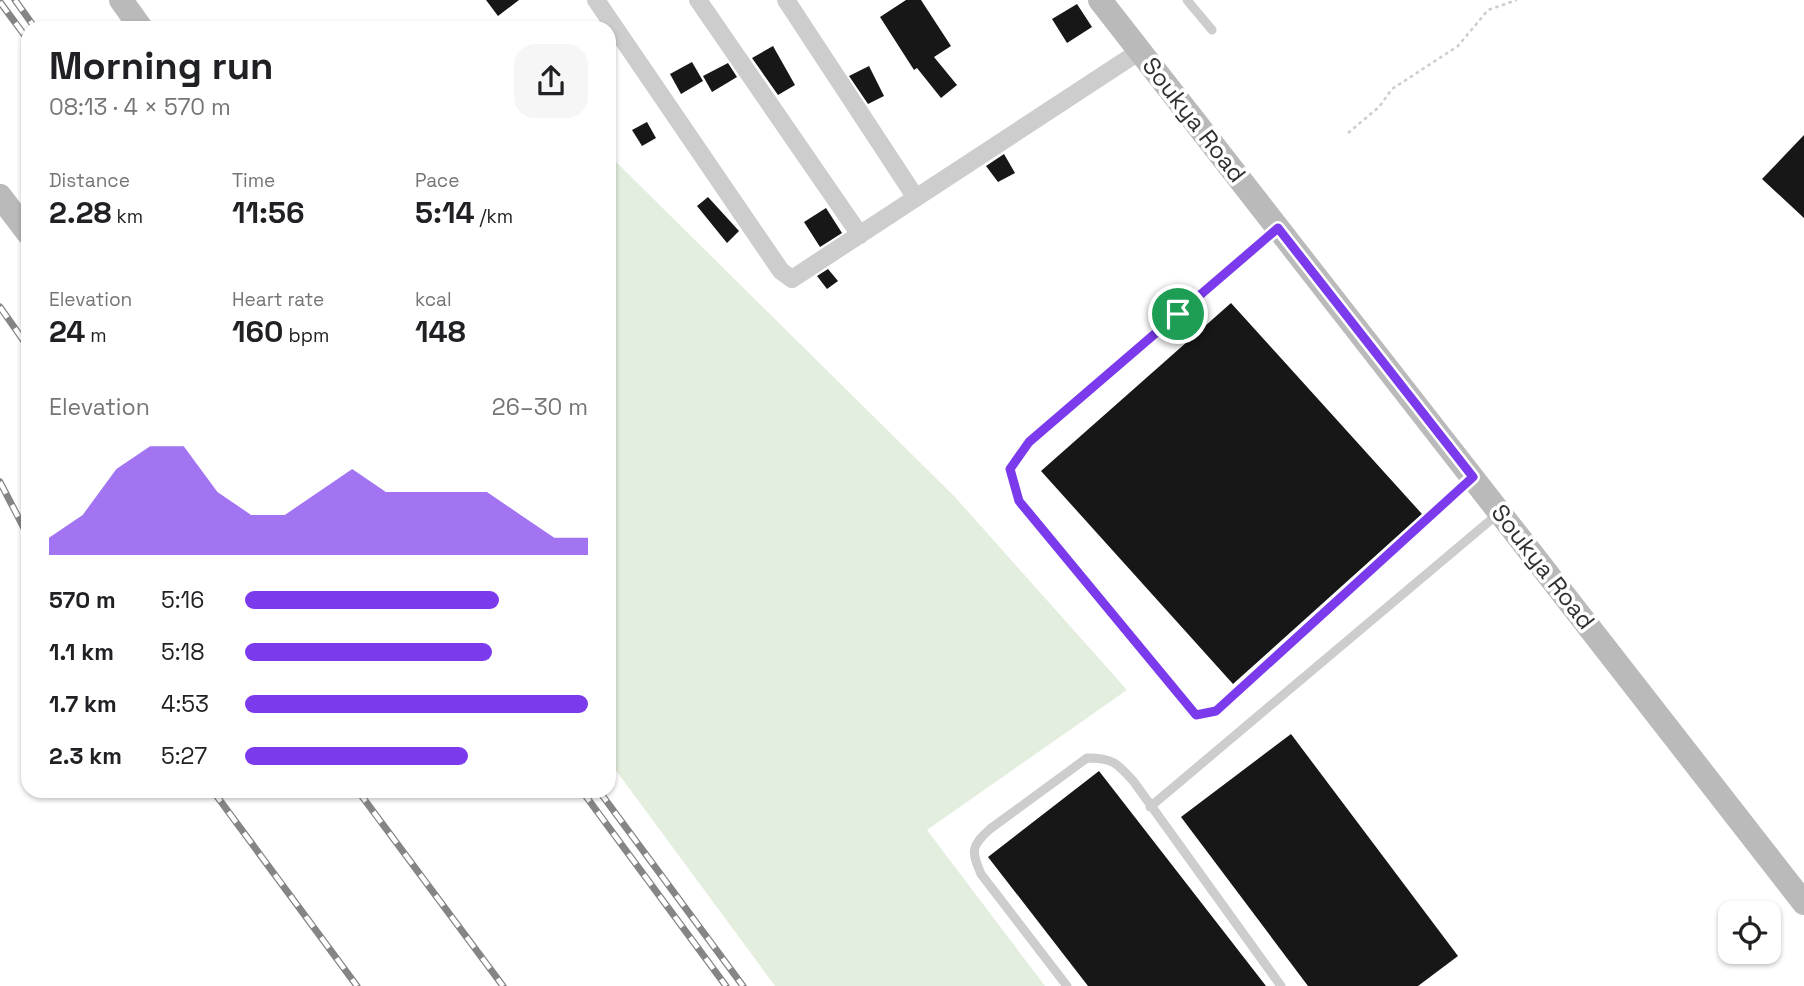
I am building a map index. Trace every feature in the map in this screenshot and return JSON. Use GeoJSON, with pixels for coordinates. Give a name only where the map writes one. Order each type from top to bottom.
{"type":"FeatureCollection","features":[{"type":"Feature","properties":{"kind":"main road"},"geometry":{"type":"LineString","coordinates":[[121,0],[136,21]]}},
{"type":"Feature","properties":{"kind":"main road","name":"Soukya Road"},"geometry":{"type":"LineString","coordinates":[[1100,0],[1804,902]]}},
{"type":"Feature","properties":{"kind":"main road"},"geometry":{"type":"LineString","coordinates":[[0,196],[21,224]]}},
{"type":"Feature","properties":{"kind":"street"},"geometry":{"type":"LineString","coordinates":[[596,0],[610,21]]}},
{"type":"Feature","properties":{"kind":"street"},"geometry":{"type":"LineString","coordinates":[[698,0],[860,235]]}},
{"type":"Feature","properties":{"kind":"street"},"geometry":{"type":"LineString","coordinates":[[786,0],[916,198]]}},
{"type":"Feature","properties":{"kind":"street"},"geometry":{"type":"LineString","coordinates":[[616,29],[781,271],[792,279],[1140,51]]}},
{"type":"Feature","properties":{"kind":"lane"},"geometry":{"type":"LineString","coordinates":[[1187,0],[1212,30]]}},
{"type":"Feature","properties":{"kind":"lane"},"geometry":{"type":"LineString","coordinates":[[1278,228],[1029,442],[1010,469],[1019,501],[1196,715],[1216,711],[1473,477]]}},
{"type":"Feature","properties":{"kind":"lane"},"geometry":{"type":"LineString","coordinates":[[1150,807],[1500,512]]}},
{"type":"Feature","properties":{"kind":"lane"},"geometry":{"type":"LineString","coordinates":[[1067,986],[981,874],[973,855],[976,841],[1087,758],[1105,758],[1118,765],[1281,986]]}},
{"type":"Feature","properties":{"kind":"path"},"geometry":{"type":"LineString","coordinates":[[1348,133],[1379,107],[1392,89],[1458,46],[1488,10],[1517,0]]}},
{"type":"Feature","properties":{"kind":"green space"},"geometry":{"type":"Polygon","coordinates":[[[616,162],[955,497],[1127,690],[927,830],[1045,986],[775,986],[616,770],[616,162]]]}},
{"type":"Feature","properties":{"kind":"building"},"geometry":{"type":"Polygon","coordinates":[[[486,0],[519,0],[498,16],[486,0]]]}},
{"type":"Feature","properties":{"kind":"building"},"geometry":{"type":"Polygon","coordinates":[[[906,0],[921,0],[951,46],[934,57],[957,85],[941,98],[917,68],[914,70],[880,17],[906,0]]]}},
{"type":"Feature","properties":{"kind":"building"},"geometry":{"type":"Polygon","coordinates":[[[1077,4],[1092,27],[1067,43],[1052,19],[1077,4]]]}},
{"type":"Feature","properties":{"kind":"building"},"geometry":{"type":"Polygon","coordinates":[[[773,46],[795,85],[778,95],[752,58],[773,46]]]}},
{"type":"Feature","properties":{"kind":"building"},"geometry":{"type":"Polygon","coordinates":[[[692,62],[703,81],[681,94],[670,74],[692,62]]]}},
{"type":"Feature","properties":{"kind":"building"},"geometry":{"type":"Polygon","coordinates":[[[728,63],[737,77],[712,92],[703,76],[728,63]]]}},
{"type":"Feature","properties":{"kind":"building"},"geometry":{"type":"Polygon","coordinates":[[[869,66],[884,96],[868,104],[849,76],[869,66]]]}},
{"type":"Feature","properties":{"kind":"building"},"geometry":{"type":"Polygon","coordinates":[[[647,122],[656,138],[642,146],[632,130],[647,122]]]}},
{"type":"Feature","properties":{"kind":"building"},"geometry":{"type":"Polygon","coordinates":[[[1804,135],[1804,218],[1762,179],[1804,135]]]}},
{"type":"Feature","properties":{"kind":"building"},"geometry":{"type":"Polygon","coordinates":[[[1004,154],[1015,173],[998,182],[986,166],[1004,154]]]}},
{"type":"Feature","properties":{"kind":"building"},"geometry":{"type":"Polygon","coordinates":[[[708,197],[739,231],[727,243],[697,206],[708,197]]]}},
{"type":"Feature","properties":{"kind":"building"},"geometry":{"type":"Polygon","coordinates":[[[826,208],[842,233],[820,247],[804,222],[826,208]]]}},
{"type":"Feature","properties":{"kind":"building"},"geometry":{"type":"Polygon","coordinates":[[[828,269],[838,281],[827,289],[817,276],[828,269]]]}},
{"type":"Feature","properties":{"kind":"building"},"geometry":{"type":"Polygon","coordinates":[[[1231,303],[1422,514],[1233,684],[1041,471],[1231,303]]]}},
{"type":"Feature","properties":{"kind":"building"},"geometry":{"type":"Polygon","coordinates":[[[1291,734],[1458,956],[1418,986],[1308,986],[1181,817],[1291,734]]]}},
{"type":"Feature","properties":{"kind":"building"},"geometry":{"type":"Polygon","coordinates":[[[1099,771],[1266,986],[1088,986],[988,857],[1099,771]]]}},
{"type":"Feature","properties":{"kind":"railway"},"geometry":{"type":"LineString","coordinates":[[15,0],[30,21]]}},
{"type":"Feature","properties":{"kind":"railway"},"geometry":{"type":"LineString","coordinates":[[0,2],[21,30]]}},
{"type":"Feature","properties":{"kind":"railway"},"geometry":{"type":"LineString","coordinates":[[0,307],[21,337]]}},
{"type":"Feature","properties":{"kind":"railway"},"geometry":{"type":"LineString","coordinates":[[0,482],[21,522]]}},
{"type":"Feature","properties":{"kind":"railway"},"geometry":{"type":"LineString","coordinates":[[218,798],[357,986]]}},
{"type":"Feature","properties":{"kind":"railway"},"geometry":{"type":"LineString","coordinates":[[363,798],[503,986]]}},
{"type":"Feature","properties":{"kind":"railway"},"geometry":{"type":"LineString","coordinates":[[587,798],[726,986]]}},
{"type":"Feature","properties":{"kind":"railway"},"geometry":{"type":"LineString","coordinates":[[604,798],[743,986]]}},
{"type":"Feature","properties":{"kind":"route"},"geometry":{"type":"LineString","coordinates":[[1278,228],[1473,477],[1216,711],[1196,715],[1019,501],[1010,469],[1029,442],[1178,314],[1278,228]]}}]}
